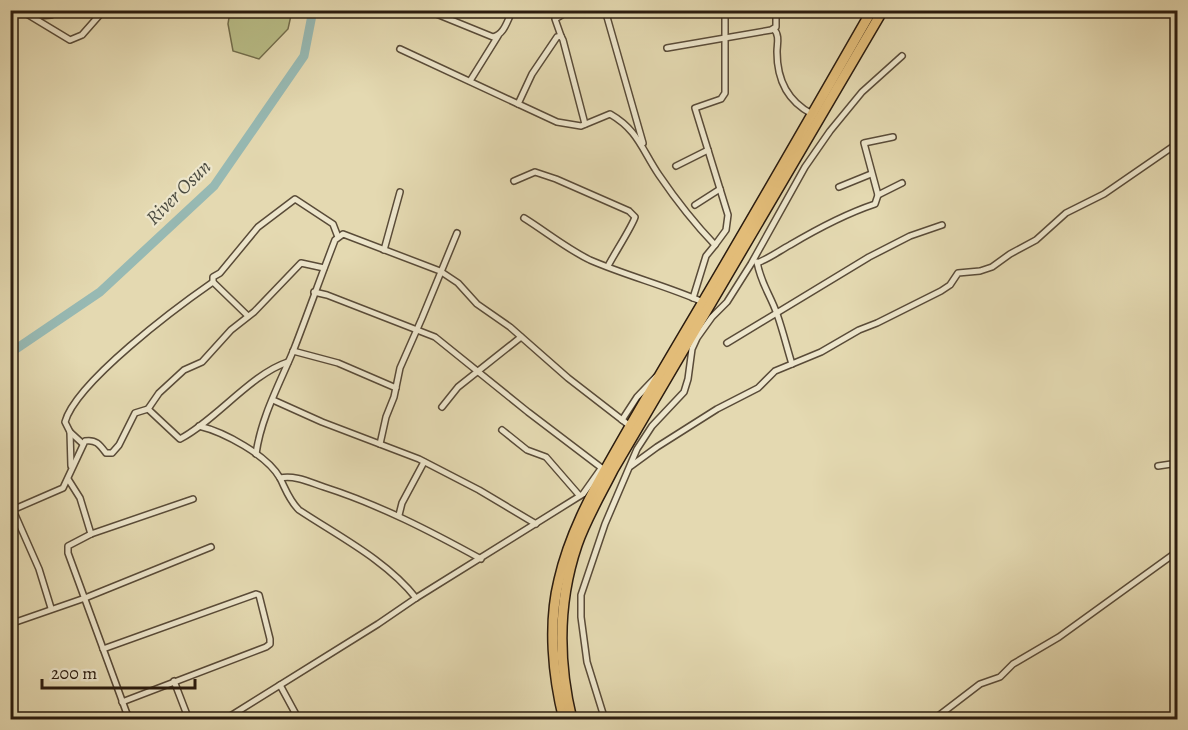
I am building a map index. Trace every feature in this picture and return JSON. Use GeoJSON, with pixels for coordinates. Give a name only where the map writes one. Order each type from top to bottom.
{"type":"FeatureCollection","features":[{"type":"Feature","properties":{"kind":"highway"},"geometry":{"type":"LineString","coordinates":[[564,720],[556,680],[553,624],[558,582],[585,506],[626,423],[710,306],[812,114],[872,10]]}},
{"type":"Feature","properties":{"kind":"highway"},"geometry":{"type":"LineString","coordinates":[[572,720],[563,668],[562,625],[567,584],[578,544],[613,470],[882,10]]}},
{"type":"Feature","properties":{"kind":"street"},"geometry":{"type":"LineString","coordinates":[[20,10],[70,40],[82,35],[104,10]]}},
{"type":"Feature","properties":{"kind":"street"},"geometry":{"type":"LineString","coordinates":[[447,17],[450,10]]}},
{"type":"Feature","properties":{"kind":"street"},"geometry":{"type":"LineString","coordinates":[[470,81],[506,27],[513,10]]}},
{"type":"Feature","properties":{"kind":"street"},"geometry":{"type":"LineString","coordinates":[[553,10],[585,124]]}},
{"type":"Feature","properties":{"kind":"street"},"geometry":{"type":"LineString","coordinates":[[555,19],[570,10]]}},
{"type":"Feature","properties":{"kind":"street"},"geometry":{"type":"LineString","coordinates":[[605,10],[645,148],[655,168],[682,207],[715,244]]}},
{"type":"Feature","properties":{"kind":"street"},"geometry":{"type":"LineString","coordinates":[[693,298],[706,256],[723,235],[728,222],[728,215],[695,108],[721,99],[725,93],[727,38],[725,10]]}},
{"type":"Feature","properties":{"kind":"street"},"geometry":{"type":"LineString","coordinates":[[776,10],[774,29],[777,33],[778,71],[783,89],[796,104],[812,114]]}},
{"type":"Feature","properties":{"kind":"street"},"geometry":{"type":"LineString","coordinates":[[434,13],[498,36]]}},
{"type":"Feature","properties":{"kind":"street"},"geometry":{"type":"LineString","coordinates":[[27,14],[51,15]]}},
{"type":"Feature","properties":{"kind":"street"},"geometry":{"type":"LineString","coordinates":[[667,48],[774,29]]}},
{"type":"Feature","properties":{"kind":"street"},"geometry":{"type":"LineString","coordinates":[[518,104],[532,74],[557,37],[561,36]]}},
{"type":"Feature","properties":{"kind":"street"},"geometry":{"type":"LineString","coordinates":[[400,49],[557,122],[578,126],[610,114],[631,131],[645,148]]}},
{"type":"Feature","properties":{"kind":"street"},"geometry":{"type":"LineString","coordinates":[[524,218],[589,259],[656,283],[710,306],[727,302],[756,260],[805,167],[830,130],[862,92],[902,56]]}},
{"type":"Feature","properties":{"kind":"street"},"geometry":{"type":"LineString","coordinates":[[631,131],[639,128]]}},
{"type":"Feature","properties":{"kind":"street"},"geometry":{"type":"LineString","coordinates":[[756,260],[771,258],[830,222],[875,204],[878,195],[864,143],[893,137]]}},
{"type":"Feature","properties":{"kind":"street"},"geometry":{"type":"LineString","coordinates":[[632,466],[657,447],[717,409],[758,388],[775,371],[821,352],[859,330],[941,291],[950,285],[958,273],[980,271],[992,267],[1036,240],[1066,213],[1104,194],[1178,143]]}},
{"type":"Feature","properties":{"kind":"street"},"geometry":{"type":"LineString","coordinates":[[676,166],[708,150]]}},
{"type":"Feature","properties":{"kind":"street"},"geometry":{"type":"LineString","coordinates":[[514,181],[535,172],[628,211],[635,217],[608,266]]}},
{"type":"Feature","properties":{"kind":"street"},"geometry":{"type":"LineString","coordinates":[[839,187],[871,174]]}},
{"type":"Feature","properties":{"kind":"street"},"geometry":{"type":"LineString","coordinates":[[878,195],[902,183]]}},
{"type":"Feature","properties":{"kind":"street"},"geometry":{"type":"LineString","coordinates":[[695,205],[720,189]]}},
{"type":"Feature","properties":{"kind":"street"},"geometry":{"type":"LineString","coordinates":[[384,250],[400,192]]}},
{"type":"Feature","properties":{"kind":"street"},"geometry":{"type":"LineString","coordinates":[[82,443],[70,432],[65,422],[84,389],[105,368],[213,282],[213,277],[220,273],[258,227],[295,199],[333,224],[338,237]]}},
{"type":"Feature","properties":{"kind":"street"},"geometry":{"type":"LineString","coordinates":[[727,343],[869,257],[910,236],[942,225]]}},
{"type":"Feature","properties":{"kind":"street"},"geometry":{"type":"LineString","coordinates":[[380,444],[381,432],[396,388],[400,368],[457,233]]}},
{"type":"Feature","properties":{"kind":"street"},"geometry":{"type":"LineString","coordinates":[[256,454],[258,441],[314,292],[335,240],[343,234],[440,271],[458,283],[477,304],[626,423]]}},
{"type":"Feature","properties":{"kind":"street"},"geometry":{"type":"LineString","coordinates":[[756,260],[765,291],[776,312],[792,364]]}},
{"type":"Feature","properties":{"kind":"street"},"geometry":{"type":"LineString","coordinates":[[51,608],[39,569],[12,510],[61,490],[68,479],[82,443],[85,441],[94,441],[106,453],[112,453],[119,445],[132,416],[137,411],[148,409],[159,393],[184,370],[202,362],[231,330],[276,290],[301,263],[324,268]]}},
{"type":"Feature","properties":{"kind":"street"},"geometry":{"type":"LineString","coordinates":[[213,282],[248,316]]}},
{"type":"Feature","properties":{"kind":"street"},"geometry":{"type":"LineString","coordinates":[[224,720],[586,492],[603,469],[565,442],[435,337],[314,292]]}},
{"type":"Feature","properties":{"kind":"street"},"geometry":{"type":"LineString","coordinates":[[605,720],[587,662],[581,617],[581,596],[605,525],[637,450],[652,426],[684,392],[692,349],[710,306]]}},
{"type":"Feature","properties":{"kind":"street"},"geometry":{"type":"LineString","coordinates":[[442,407],[458,387],[521,337]]}},
{"type":"Feature","properties":{"kind":"street"},"geometry":{"type":"LineString","coordinates":[[293,351],[338,363],[396,388]]}},
{"type":"Feature","properties":{"kind":"street"},"geometry":{"type":"LineString","coordinates":[[148,409],[177,439],[182,438],[256,380],[280,364],[288,362]]}},
{"type":"Feature","properties":{"kind":"street"},"geometry":{"type":"LineString","coordinates":[[273,400],[424,462],[479,490],[536,524]]}},
{"type":"Feature","properties":{"kind":"street"},"geometry":{"type":"LineString","coordinates":[[199,426],[211,429],[267,462],[280,478],[290,501],[299,510],[381,565],[407,586],[416,598]]}},
{"type":"Feature","properties":{"kind":"street"},"geometry":{"type":"LineString","coordinates":[[502,430],[528,450],[546,457],[579,495]]}},
{"type":"Feature","properties":{"kind":"street"},"geometry":{"type":"LineString","coordinates":[[70,432],[71,467]]}},
{"type":"Feature","properties":{"kind":"street"},"geometry":{"type":"LineString","coordinates":[[70,450],[76,438]]}},
{"type":"Feature","properties":{"kind":"street"},"geometry":{"type":"LineString","coordinates":[[244,447],[258,441]]}},
{"type":"Feature","properties":{"kind":"street"},"geometry":{"type":"LineString","coordinates":[[399,515],[402,503],[424,462]]}},
{"type":"Feature","properties":{"kind":"street"},"geometry":{"type":"LineString","coordinates":[[1158,466],[1178,463]]}},
{"type":"Feature","properties":{"kind":"street"},"geometry":{"type":"LineString","coordinates":[[280,478],[295,478],[399,515],[481,559]]}},
{"type":"Feature","properties":{"kind":"street"},"geometry":{"type":"LineString","coordinates":[[68,479],[80,498],[91,534]]}},
{"type":"Feature","properties":{"kind":"street"},"geometry":{"type":"LineString","coordinates":[[114,720],[128,717],[67,549],[75,541],[91,534],[193,499]]}},
{"type":"Feature","properties":{"kind":"street"},"geometry":{"type":"LineString","coordinates":[[10,624],[85,598],[211,547]]}},
{"type":"Feature","properties":{"kind":"street"},"geometry":{"type":"LineString","coordinates":[[933,720],[980,684],[1000,677],[1014,664],[1059,637],[1178,551]]}},
{"type":"Feature","properties":{"kind":"street"},"geometry":{"type":"LineString","coordinates":[[104,649],[220,605],[259,595],[270,644],[122,702]]}},
{"type":"Feature","properties":{"kind":"street"},"geometry":{"type":"LineString","coordinates":[[174,681],[189,720]]}},
{"type":"Feature","properties":{"kind":"street"},"geometry":{"type":"LineString","coordinates":[[280,685],[299,720]]}},
{"type":"Feature","properties":{"kind":"green space"},"geometry":{"type":"Polygon","coordinates":[[[230,10],[292,11],[288,29],[259,59],[233,51],[228,24],[230,10]]]}},
{"type":"Feature","properties":{"kind":"waterway","name":"River Osun"},"geometry":{"type":"LineString","coordinates":[[10,353],[100,292],[214,186],[304,56],[313,10]]}}]}
